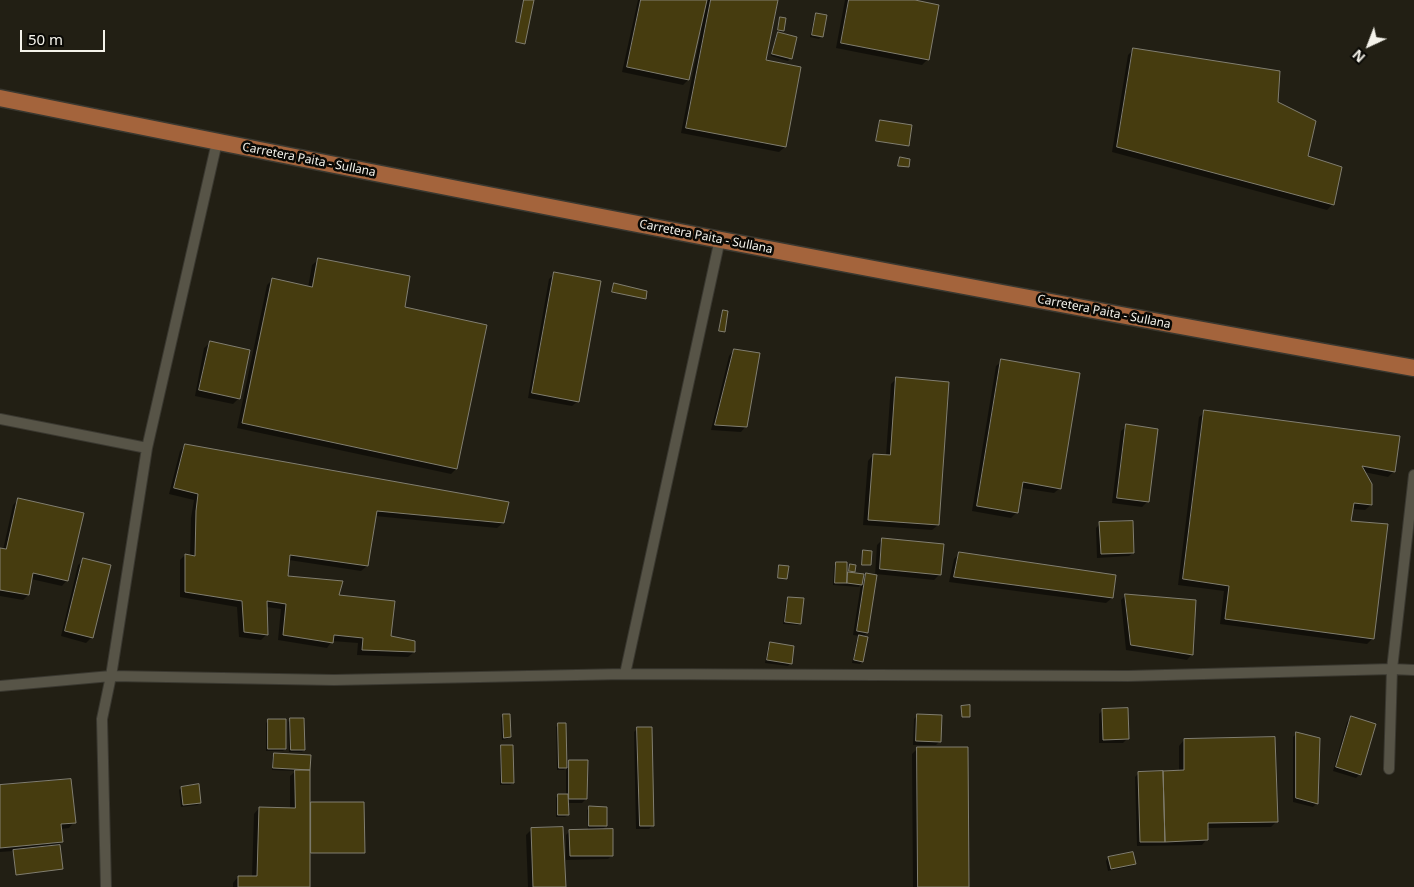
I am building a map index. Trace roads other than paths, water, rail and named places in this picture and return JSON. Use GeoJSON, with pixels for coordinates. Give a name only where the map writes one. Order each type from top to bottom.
{"type":"FeatureCollection","features":[{"type":"Feature","properties":{"kind":"main road","name":"Carretera Paita - Sullana"},"geometry":{"type":"LineString","coordinates":[[0,98],[720,240],[1414,368]]}},
{"type":"Feature","properties":{"kind":"street"},"geometry":{"type":"LineString","coordinates":[[106,887],[102,719],[111,676],[147,448],[217,142]]}},
{"type":"Feature","properties":{"kind":"street"},"geometry":{"type":"LineString","coordinates":[[625,674],[720,240]]}},
{"type":"Feature","properties":{"kind":"street"},"geometry":{"type":"LineString","coordinates":[[0,418],[147,448]]}},
{"type":"Feature","properties":{"kind":"street"},"geometry":{"type":"LineString","coordinates":[[1389,769],[1392,669],[1414,475]]}},
{"type":"Feature","properties":{"kind":"street"},"geometry":{"type":"LineString","coordinates":[[0,686],[111,676],[334,680],[625,674],[1128,676],[1414,670]]}}]}
